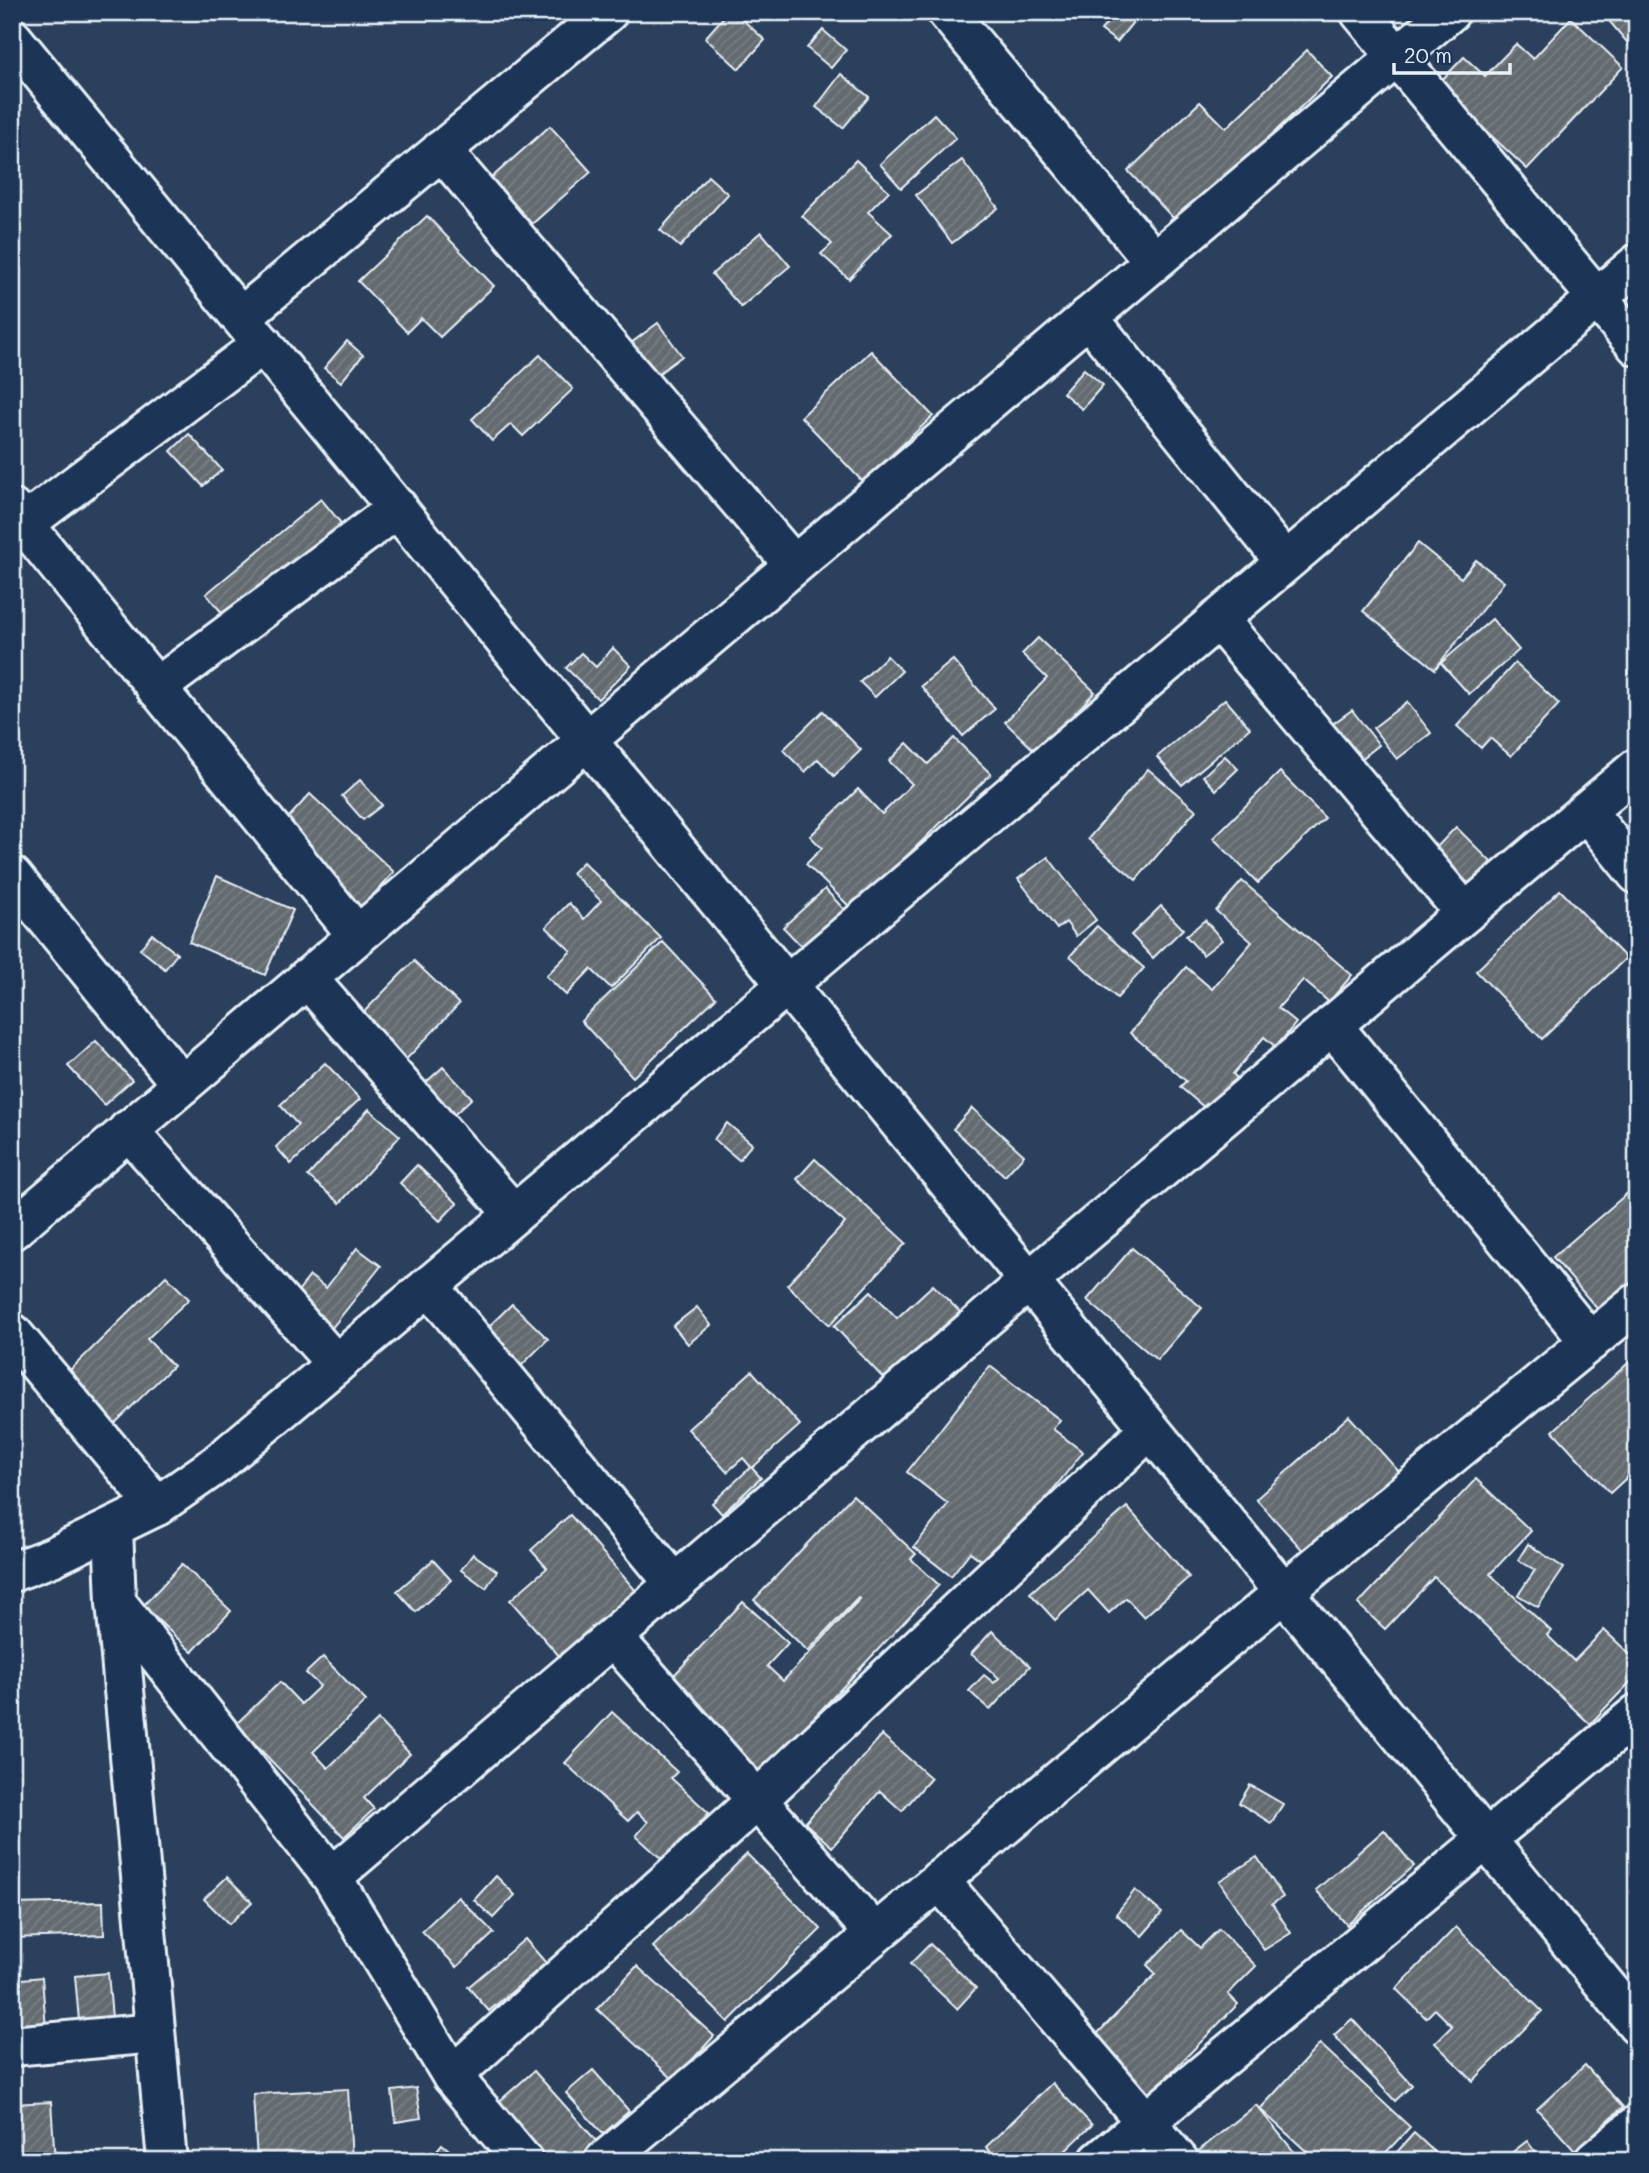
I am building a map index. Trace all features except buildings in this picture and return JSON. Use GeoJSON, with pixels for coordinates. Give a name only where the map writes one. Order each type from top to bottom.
{"type":"FeatureCollection","features":[{"type":"Feature","properties":{"kind":"street"},"geometry":{"type":"LineString","coordinates":[[357,936],[156,688],[16,522],[252,330],[441,150],[608,12]]}},
{"type":"Feature","properties":{"kind":"street"},"geometry":{"type":"LineString","coordinates":[[947,12],[1154,261]]}},
{"type":"Feature","properties":{"kind":"street"},"geometry":{"type":"LineString","coordinates":[[1360,12],[1637,346]]}},
{"type":"Feature","properties":{"kind":"street"},"geometry":{"type":"LineString","coordinates":[[12,1230],[587,740],[1450,12]]}},
{"type":"Feature","properties":{"kind":"street"},"geometry":{"type":"LineString","coordinates":[[12,38],[1637,2024]]}},
{"type":"Feature","properties":{"kind":"street"},"geometry":{"type":"LineString","coordinates":[[441,150],[794,565]]}},
{"type":"Feature","properties":{"kind":"street"},"geometry":{"type":"LineString","coordinates":[[12,1572],[52,1557],[157,1506],[216,1465],[788,985],[1637,264]]}},
{"type":"Feature","properties":{"kind":"street"},"geometry":{"type":"LineString","coordinates":[[1088,317],[1285,562]]}},
{"type":"Feature","properties":{"kind":"street"},"geometry":{"type":"LineString","coordinates":[[156,688],[398,508]]}},
{"type":"Feature","properties":{"kind":"street"},"geometry":{"type":"LineString","coordinates":[[1218,619],[1465,913]]}},
{"type":"Feature","properties":{"kind":"street"},"geometry":{"type":"LineString","coordinates":[[332,1877],[1029,1281],[1637,768]]}},
{"type":"Feature","properties":{"kind":"street"},"geometry":{"type":"LineString","coordinates":[[1586,811],[1637,874]]}},
{"type":"Feature","properties":{"kind":"street"},"geometry":{"type":"LineString","coordinates":[[12,876],[182,1085]]}},
{"type":"Feature","properties":{"kind":"street"},"geometry":{"type":"LineString","coordinates":[[307,978],[514,1214]]}},
{"type":"Feature","properties":{"kind":"street"},"geometry":{"type":"LineString","coordinates":[[1332,1025],[1590,1342]]}},
{"type":"Feature","properties":{"kind":"street"},"geometry":{"type":"LineString","coordinates":[[128,1130],[336,1364]]}},
{"type":"Feature","properties":{"kind":"street"},"geometry":{"type":"LineString","coordinates":[[429,1286],[676,1584]]}},
{"type":"Feature","properties":{"kind":"street"},"geometry":{"type":"LineString","coordinates":[[604,2161],[1284,1592],[1637,1303]]}},
{"type":"Feature","properties":{"kind":"street"},"geometry":{"type":"LineString","coordinates":[[12,1333],[157,1506]]}},
{"type":"Feature","properties":{"kind":"street"},"geometry":{"type":"LineString","coordinates":[[452,2076],[756,1801],[1150,1429]]}},
{"type":"Feature","properties":{"kind":"street"},"geometry":{"type":"LineString","coordinates":[[113,1528],[116,1602],[167,2161]]}},
{"type":"Feature","properties":{"kind":"street"},"geometry":{"type":"LineString","coordinates":[[116,1602],[332,1877],[452,2076],[523,2161]]}},
{"type":"Feature","properties":{"kind":"street"},"geometry":{"type":"LineString","coordinates":[[613,1637],[875,1934]]}},
{"type":"Feature","properties":{"kind":"street"},"geometry":{"type":"LineString","coordinates":[[1099,2161],[1637,1714]]}},
{"type":"Feature","properties":{"kind":"street"},"geometry":{"type":"LineString","coordinates":[[939,1881],[1179,2161]]}},
{"type":"Feature","properties":{"kind":"street"},"geometry":{"type":"LineString","coordinates":[[12,2046],[155,2033]]}},
{"type":"Feature","properties":{"kind":"street"},"geometry":{"type":"LineString","coordinates":[[1594,2161],[1637,2125]]}}]}
